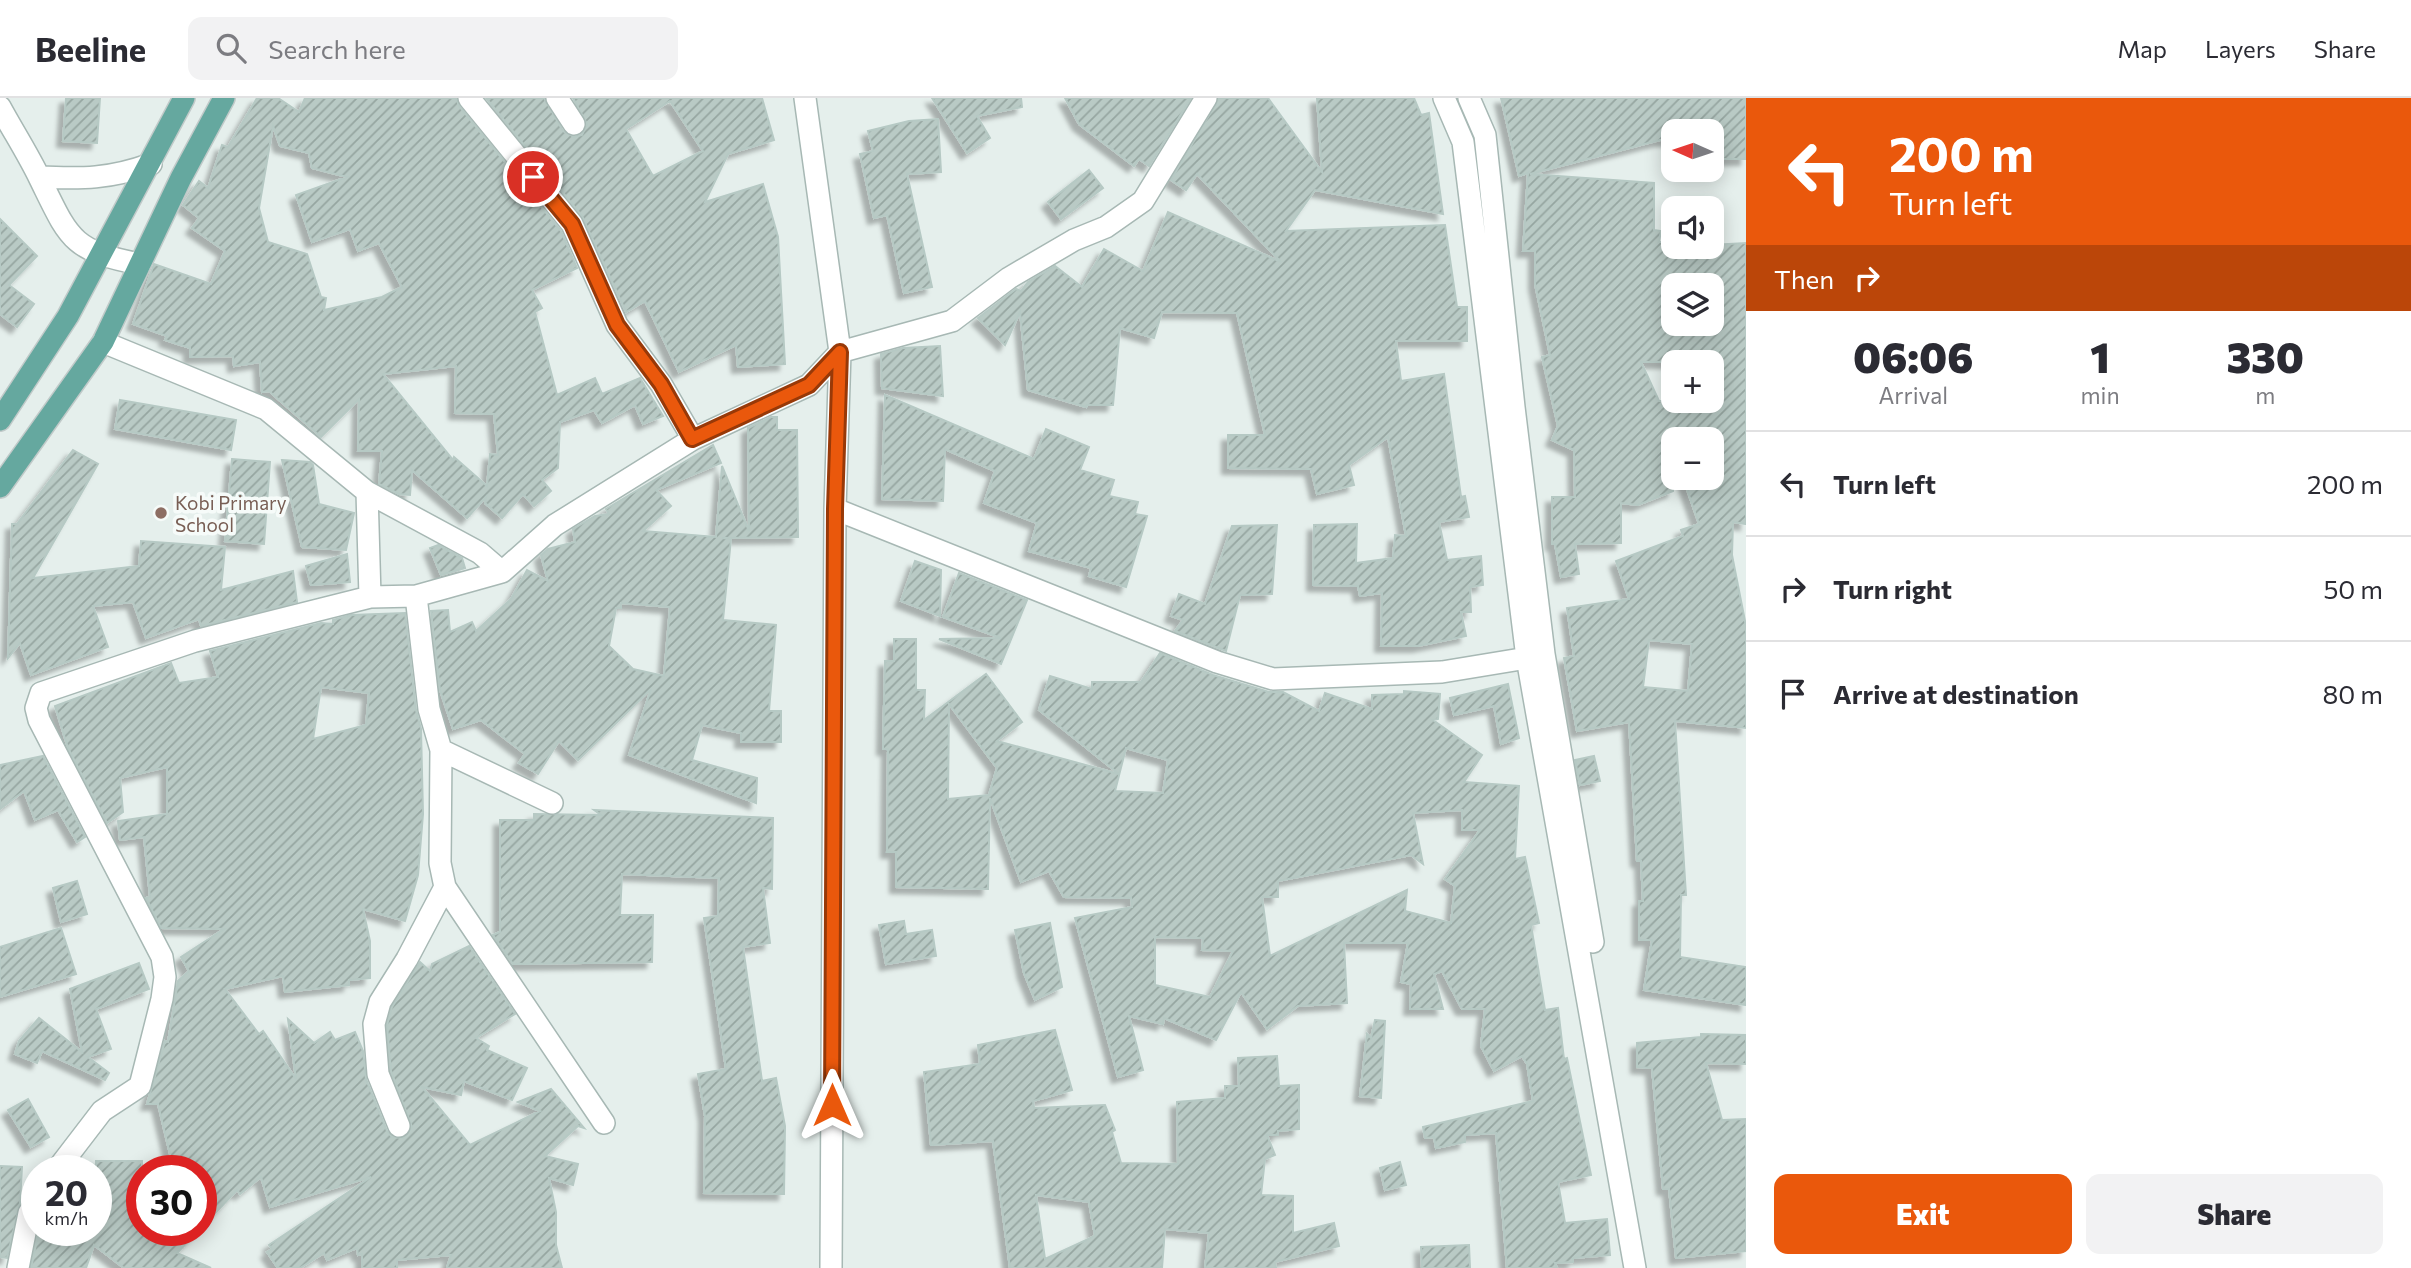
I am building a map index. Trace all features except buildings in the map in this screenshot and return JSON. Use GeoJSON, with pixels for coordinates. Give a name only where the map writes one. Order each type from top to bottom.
{"type":"FeatureCollection","features":[{"type":"Feature","properties":{"kind":"main road"},"geometry":{"type":"LineString","coordinates":[[0,420],[68,316],[184,98]]}},
{"type":"Feature","properties":{"kind":"main road"},"geometry":{"type":"LineString","coordinates":[[0,487],[103,342],[224,98]]}},
{"type":"Feature","properties":{"kind":"street"},"geometry":{"type":"LineString","coordinates":[[469,98],[572,224],[617,325],[661,384],[692,439]]}},
{"type":"Feature","properties":{"kind":"street"},"geometry":{"type":"LineString","coordinates":[[556,98],[574,124]]}},
{"type":"Feature","properties":{"kind":"street"},"geometry":{"type":"LineString","coordinates":[[805,98],[840,352],[835,509],[831,1268]]}},
{"type":"Feature","properties":{"kind":"street"},"geometry":{"type":"LineString","coordinates":[[69,1155],[102,1111],[140,1086],[165,977],[162,957],[39,720],[36,708],[41,693],[195,641],[370,597],[416,596],[502,572],[555,525],[692,439],[809,385],[840,352],[952,321],[1009,278],[1126,214],[1143,201],[1206,98]]}},
{"type":"Feature","properties":{"kind":"street"},"geometry":{"type":"LineString","coordinates":[[1444,98],[1463,142],[1527,658],[1635,1268]]}},
{"type":"Feature","properties":{"kind":"street"},"geometry":{"type":"LineString","coordinates":[[1469,98],[1485,135],[1544,654],[1649,1268]]}},
{"type":"Feature","properties":{"kind":"street"},"geometry":{"type":"LineString","coordinates":[[0,107],[60,221],[78,242],[101,257],[140,264]]}},
{"type":"Feature","properties":{"kind":"street"},"geometry":{"type":"LineString","coordinates":[[39,177],[84,180],[118,176],[151,164]]}},
{"type":"Feature","properties":{"kind":"street"},"geometry":{"type":"LineString","coordinates":[[103,342],[267,410],[367,492],[480,553],[502,572]]}},
{"type":"Feature","properties":{"kind":"street"},"geometry":{"type":"LineString","coordinates":[[367,492],[370,597]]}},
{"type":"Feature","properties":{"kind":"street"},"geometry":{"type":"LineString","coordinates":[[835,509],[1217,662],[1273,679],[1442,672],[1527,658]]}},
{"type":"Feature","properties":{"kind":"street"},"geometry":{"type":"LineString","coordinates":[[416,596],[429,709],[441,750],[440,863],[445,887],[604,1123]]}},
{"type":"Feature","properties":{"kind":"street"},"geometry":{"type":"LineString","coordinates":[[441,750],[552,803]]}},
{"type":"Feature","properties":{"kind":"street"},"geometry":{"type":"LineString","coordinates":[[399,1126],[378,1074],[374,1024],[380,1002],[407,959],[445,887]]}},
{"type":"Feature","properties":{"kind":"street"},"geometry":{"type":"LineString","coordinates":[[18,1268],[22,1246]]}},
{"type":"Feature","properties":{"kind":"place","name":"Kobi Primary School"},"geometry":{"type":"Point","coordinates":[161,513]}},
{"type":"Feature","properties":{"kind":"route"},"geometry":{"type":"LineString","coordinates":[[533,177],[572,224],[617,325],[661,384],[692,439],[809,385],[840,352],[835,509],[832,1105]]}}]}
